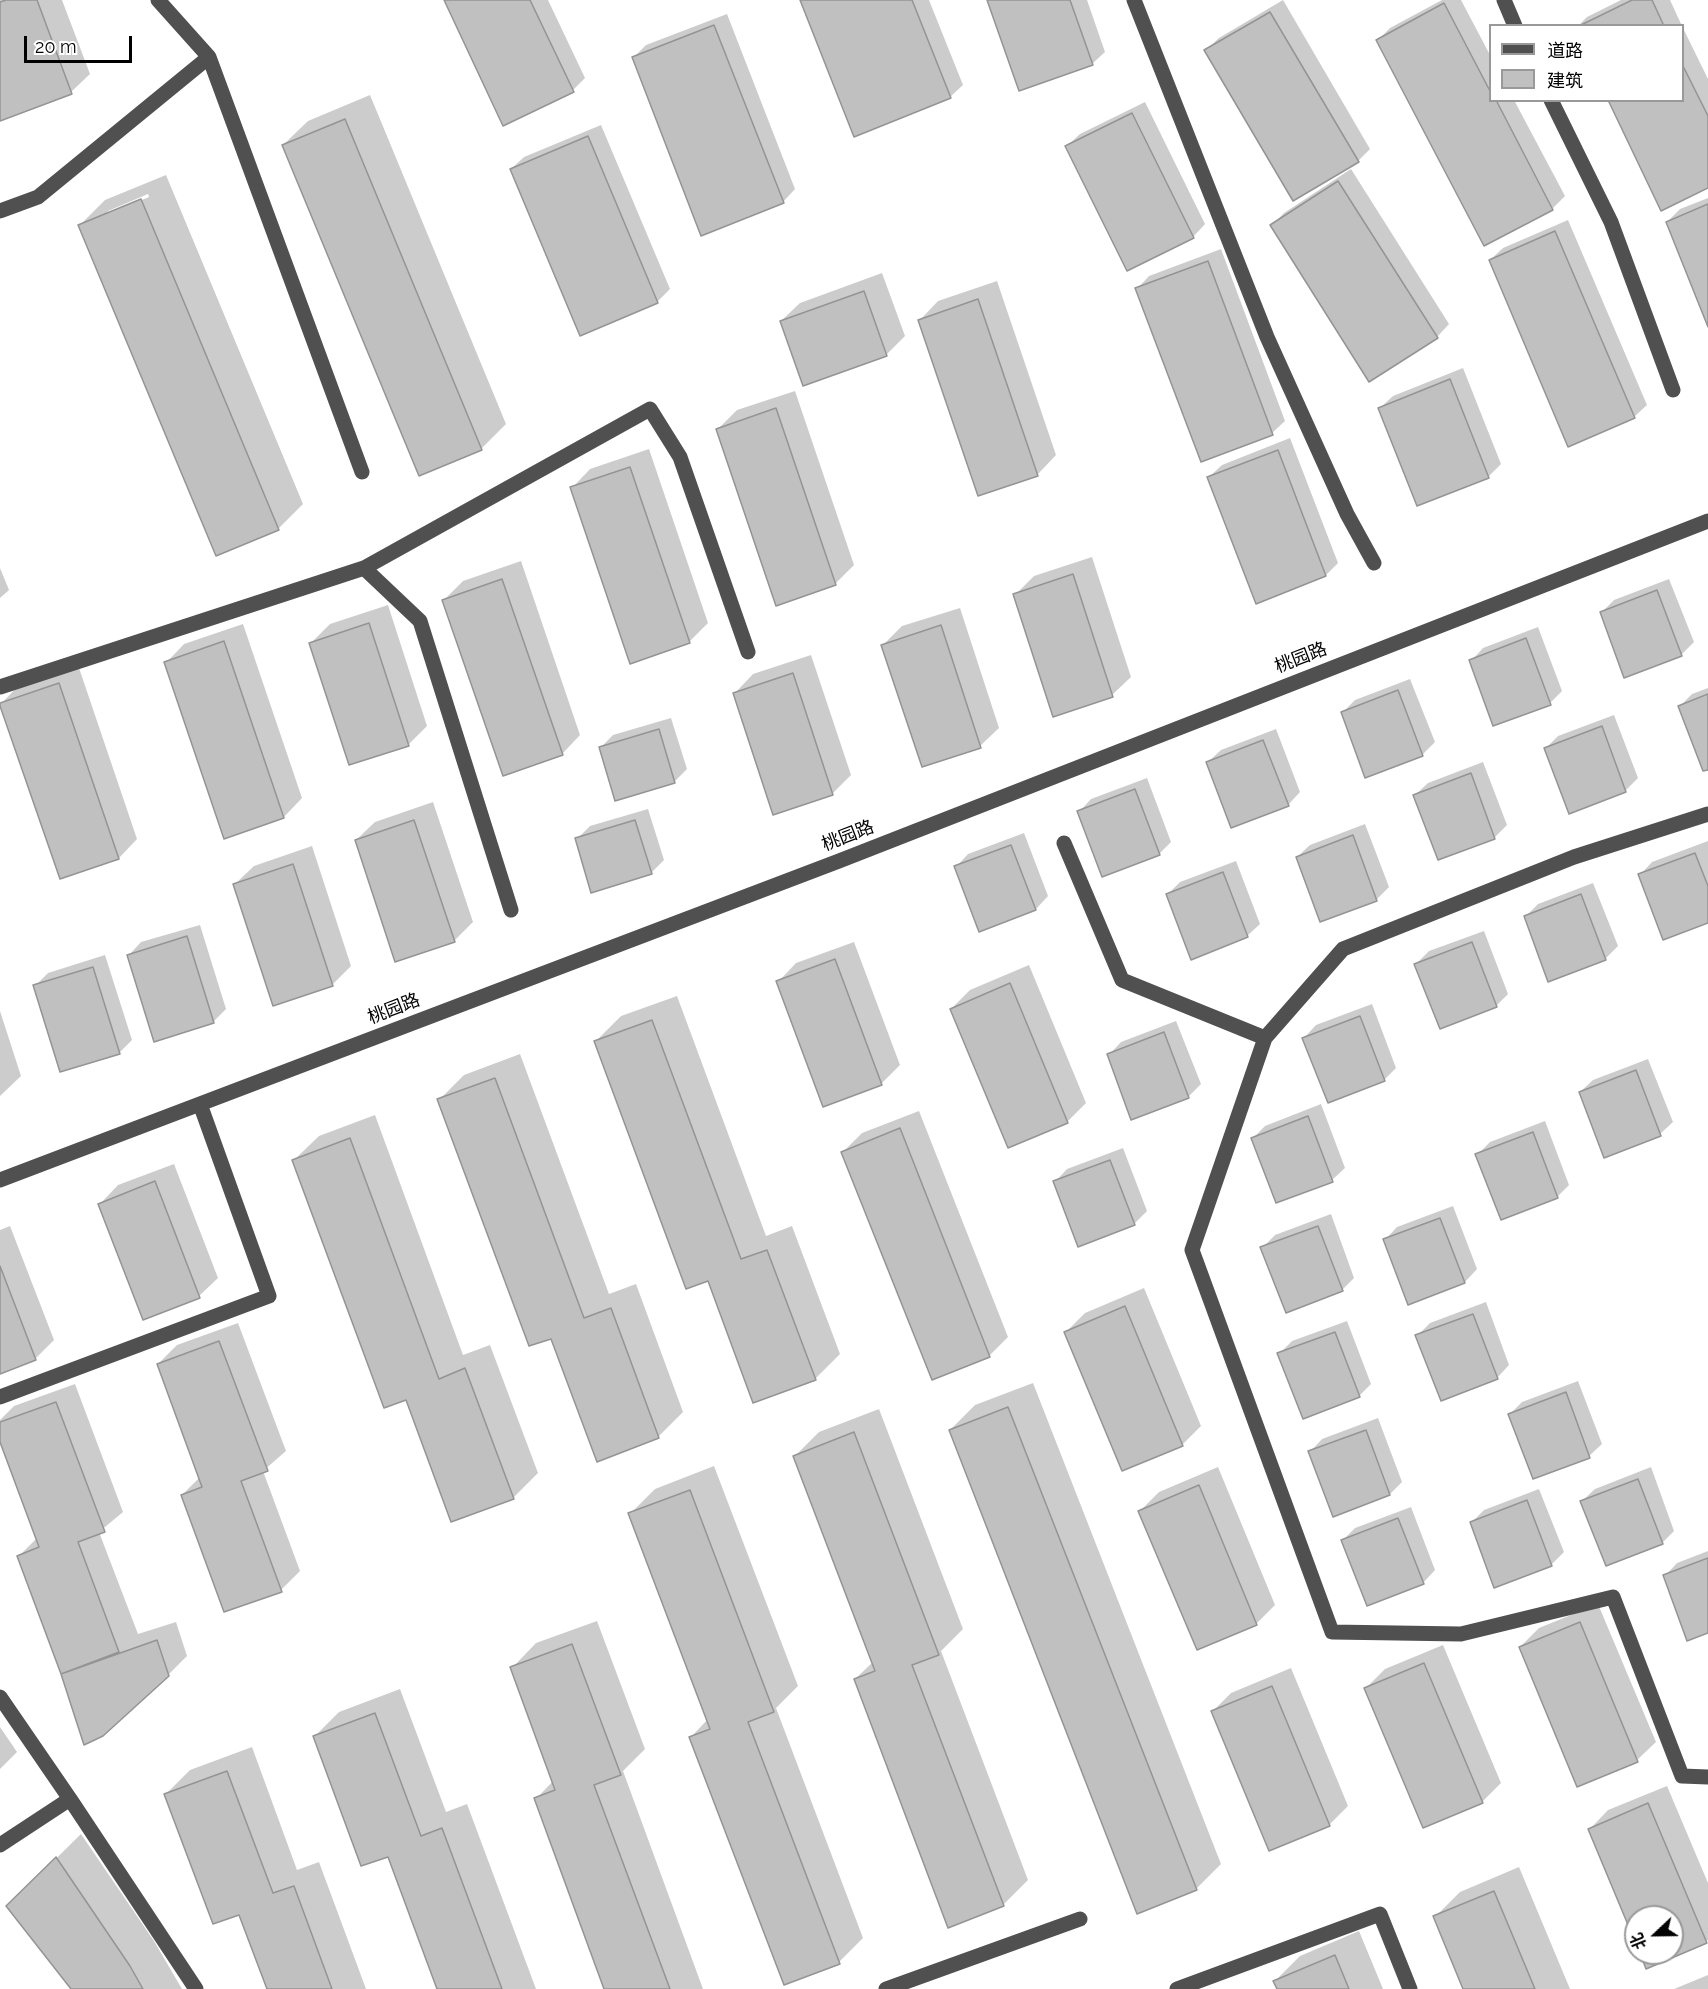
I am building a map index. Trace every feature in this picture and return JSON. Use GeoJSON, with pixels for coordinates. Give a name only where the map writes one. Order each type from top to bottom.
{"type":"FeatureCollection","features":[{"type":"Feature","properties":{"kind":"street"},"geometry":{"type":"LineString","coordinates":[[158,0],[208,57],[362,472]]}},
{"type":"Feature","properties":{"kind":"street"},"geometry":{"type":"LineString","coordinates":[[1134,0],[1267,337],[1347,514],[1374,563]]}},
{"type":"Feature","properties":{"kind":"street"},"geometry":{"type":"LineString","coordinates":[[1504,0],[1514,24]]}},
{"type":"Feature","properties":{"kind":"street"},"geometry":{"type":"LineString","coordinates":[[0,211],[38,197],[208,57]]}},
{"type":"Feature","properties":{"kind":"street"},"geometry":{"type":"LineString","coordinates":[[1552,102],[1611,222],[1673,390]]}},
{"type":"Feature","properties":{"kind":"street"},"geometry":{"type":"LineString","coordinates":[[0,687],[364,568],[650,409],[680,457],[748,652]]}},
{"type":"Feature","properties":{"kind":"street","name":"桃园路"},"geometry":{"type":"LineString","coordinates":[[0,1180],[839,861],[1708,521]]}},
{"type":"Feature","properties":{"kind":"street"},"geometry":{"type":"LineString","coordinates":[[364,568],[420,621],[511,910]]}},
{"type":"Feature","properties":{"kind":"street"},"geometry":{"type":"LineString","coordinates":[[1708,814],[1574,857],[1343,950],[1265,1038],[1192,1250],[1332,1632],[1461,1634],[1613,1597],[1682,1776],[1708,1777]]}},
{"type":"Feature","properties":{"kind":"street"},"geometry":{"type":"LineString","coordinates":[[1064,843],[1122,980],[1265,1038]]}},
{"type":"Feature","properties":{"kind":"street"},"geometry":{"type":"LineString","coordinates":[[0,1397],[269,1296],[200,1104]]}},
{"type":"Feature","properties":{"kind":"street"},"geometry":{"type":"LineString","coordinates":[[0,1697],[196,1989]]}},
{"type":"Feature","properties":{"kind":"street"},"geometry":{"type":"LineString","coordinates":[[0,1845],[70,1799]]}},
{"type":"Feature","properties":{"kind":"street"},"geometry":{"type":"LineString","coordinates":[[1178,1989],[1380,1914],[1410,1989]]}},
{"type":"Feature","properties":{"kind":"street"},"geometry":{"type":"LineString","coordinates":[[886,1989],[1080,1919]]}},
{"type":"Feature","properties":{"kind":"building"},"geometry":{"type":"Polygon","coordinates":[[[37,0],[72,94],[0,121],[0,2],[37,0]]]}},
{"type":"Feature","properties":{"kind":"building"},"geometry":{"type":"Polygon","coordinates":[[[444,0],[530,0],[574,92],[503,126],[444,0]]]}},
{"type":"Feature","properties":{"kind":"building"},"geometry":{"type":"Polygon","coordinates":[[[800,0],[912,0],[951,98],[854,137],[800,0]]]}},
{"type":"Feature","properties":{"kind":"building"},"geometry":{"type":"Polygon","coordinates":[[[987,0],[1070,0],[1093,65],[1019,91],[987,0]]]}},
{"type":"Feature","properties":{"kind":"building"},"geometry":{"type":"Polygon","coordinates":[[[1632,0],[1652,0],[1663,24],[1583,24],[1632,0]]]}},
{"type":"Feature","properties":{"kind":"building"},"geometry":{"type":"Polygon","coordinates":[[[1444,3],[1489,89],[1489,102],[1497,102],[1553,210],[1484,246],[1376,40],[1444,3]]]}},
{"type":"Feature","properties":{"kind":"building"},"geometry":{"type":"Polygon","coordinates":[[[1270,12],[1359,162],[1293,201],[1204,50],[1270,12]]]}},
{"type":"Feature","properties":{"kind":"building"},"geometry":{"type":"Polygon","coordinates":[[[714,25],[784,203],[701,236],[632,57],[714,25]]]}},
{"type":"Feature","properties":{"kind":"building"},"geometry":{"type":"Polygon","coordinates":[[[1684,68],[1708,116],[1708,188],[1661,211],[1609,102],[1684,102],[1684,68]]]}},
{"type":"Feature","properties":{"kind":"building"},"geometry":{"type":"Polygon","coordinates":[[[1132,113],[1194,238],[1127,271],[1065,146],[1132,113]]]}},
{"type":"Feature","properties":{"kind":"building"},"geometry":{"type":"Polygon","coordinates":[[[345,119],[482,450],[419,476],[282,145],[345,119]]]}},
{"type":"Feature","properties":{"kind":"building"},"geometry":{"type":"Polygon","coordinates":[[[588,136],[658,303],[580,336],[510,169],[588,136]]]}},
{"type":"Feature","properties":{"kind":"building"},"geometry":{"type":"Polygon","coordinates":[[[1338,181],[1438,338],[1369,382],[1270,225],[1338,181]]]}},
{"type":"Feature","properties":{"kind":"building"},"geometry":{"type":"Polygon","coordinates":[[[141,199],[279,530],[216,556],[78,225],[141,199]]]}},
{"type":"Feature","properties":{"kind":"building"},"geometry":{"type":"Polygon","coordinates":[[[1708,204],[1708,327],[1666,222],[1708,204]]]}},
{"type":"Feature","properties":{"kind":"building"},"geometry":{"type":"Polygon","coordinates":[[[1555,231],[1635,418],[1568,447],[1489,260],[1555,231]]]}},
{"type":"Feature","properties":{"kind":"building"},"geometry":{"type":"Polygon","coordinates":[[[1208,261],[1273,435],[1201,462],[1135,288],[1208,261]]]}},
{"type":"Feature","properties":{"kind":"building"},"geometry":{"type":"Polygon","coordinates":[[[864,291],[887,356],[803,386],[780,321],[864,291]]]}},
{"type":"Feature","properties":{"kind":"building"},"geometry":{"type":"Polygon","coordinates":[[[978,299],[1038,476],[978,496],[918,320],[978,299]]]}},
{"type":"Feature","properties":{"kind":"building"},"geometry":{"type":"Polygon","coordinates":[[[1450,379],[1489,478],[1417,506],[1378,408],[1450,379]]]}},
{"type":"Feature","properties":{"kind":"building"},"geometry":{"type":"Polygon","coordinates":[[[776,408],[836,585],[776,606],[716,429],[776,408]]]}},
{"type":"Feature","properties":{"kind":"building"},"geometry":{"type":"Polygon","coordinates":[[[1278,450],[1326,576],[1256,604],[1207,477],[1278,450]]]}},
{"type":"Feature","properties":{"kind":"building"},"geometry":{"type":"Polygon","coordinates":[[[630,467],[690,643],[630,664],[570,487],[630,467]]]}},
{"type":"Feature","properties":{"kind":"building"},"geometry":{"type":"Polygon","coordinates":[[[1073,574],[1113,697],[1053,717],[1013,594],[1073,574]]]}},
{"type":"Feature","properties":{"kind":"building"},"geometry":{"type":"Polygon","coordinates":[[[502,579],[563,755],[503,776],[442,600],[502,579]]]}},
{"type":"Feature","properties":{"kind":"building"},"geometry":{"type":"Polygon","coordinates":[[[1657,590],[1682,656],[1624,678],[1600,612],[1657,590]]]}},
{"type":"Feature","properties":{"kind":"building"},"geometry":{"type":"Polygon","coordinates":[[[369,623],[409,746],[349,765],[309,643],[369,623]]]}},
{"type":"Feature","properties":{"kind":"building"},"geometry":{"type":"Polygon","coordinates":[[[941,625],[981,748],[922,767],[881,645],[941,625]]]}},
{"type":"Feature","properties":{"kind":"building"},"geometry":{"type":"Polygon","coordinates":[[[1526,638],[1551,705],[1493,726],[1469,660],[1526,638]]]}},
{"type":"Feature","properties":{"kind":"building"},"geometry":{"type":"Polygon","coordinates":[[[224,641],[284,818],[224,839],[164,662],[224,641]]]}},
{"type":"Feature","properties":{"kind":"building"},"geometry":{"type":"Polygon","coordinates":[[[793,673],[833,795],[773,815],[733,693],[793,673]]]}},
{"type":"Feature","properties":{"kind":"building"},"geometry":{"type":"Polygon","coordinates":[[[59,683],[119,859],[60,879],[0,706],[0,703],[59,683]]]}},
{"type":"Feature","properties":{"kind":"building"},"geometry":{"type":"Polygon","coordinates":[[[1398,690],[1423,756],[1365,778],[1341,712],[1398,690]]]}},
{"type":"Feature","properties":{"kind":"building"},"geometry":{"type":"Polygon","coordinates":[[[1708,694],[1708,770],[1703,771],[1678,706],[1708,694]]]}},
{"type":"Feature","properties":{"kind":"building"},"geometry":{"type":"Polygon","coordinates":[[[1602,726],[1626,792],[1569,814],[1544,748],[1602,726]]]}},
{"type":"Feature","properties":{"kind":"building"},"geometry":{"type":"Polygon","coordinates":[[[659,729],[675,783],[615,801],[599,747],[659,729]]]}},
{"type":"Feature","properties":{"kind":"building"},"geometry":{"type":"Polygon","coordinates":[[[1263,740],[1289,806],[1231,828],[1206,762],[1263,740]]]}},
{"type":"Feature","properties":{"kind":"building"},"geometry":{"type":"Polygon","coordinates":[[[1471,773],[1495,839],[1438,860],[1413,795],[1471,773]]]}},
{"type":"Feature","properties":{"kind":"building"},"geometry":{"type":"Polygon","coordinates":[[[1135,789],[1160,855],[1102,877],[1077,811],[1135,789]]]}},
{"type":"Feature","properties":{"kind":"building"},"geometry":{"type":"Polygon","coordinates":[[[414,820],[455,942],[395,962],[355,840],[414,820]]]}},
{"type":"Feature","properties":{"kind":"building"},"geometry":{"type":"Polygon","coordinates":[[[635,820],[652,874],[591,893],[575,838],[635,820]]]}},
{"type":"Feature","properties":{"kind":"building"},"geometry":{"type":"Polygon","coordinates":[[[1353,835],[1377,901],[1320,922],[1296,857],[1353,835]]]}},
{"type":"Feature","properties":{"kind":"building"},"geometry":{"type":"Polygon","coordinates":[[[1011,845],[1036,910],[979,932],[954,866],[1011,845]]]}},
{"type":"Feature","properties":{"kind":"building"},"geometry":{"type":"Polygon","coordinates":[[[1695,853],[1708,886],[1708,923],[1663,940],[1638,874],[1695,853]]]}},
{"type":"Feature","properties":{"kind":"building"},"geometry":{"type":"Polygon","coordinates":[[[293,864],[333,986],[273,1006],[233,884],[293,864]]]}},
{"type":"Feature","properties":{"kind":"building"},"geometry":{"type":"Polygon","coordinates":[[[1223,872],[1248,937],[1191,960],[1166,894],[1223,872]]]}},
{"type":"Feature","properties":{"kind":"building"},"geometry":{"type":"Polygon","coordinates":[[[1581,894],[1606,960],[1548,982],[1524,916],[1581,894]]]}},
{"type":"Feature","properties":{"kind":"building"},"geometry":{"type":"Polygon","coordinates":[[[187,936],[214,1023],[154,1042],[127,955],[187,936]]]}},
{"type":"Feature","properties":{"kind":"building"},"geometry":{"type":"Polygon","coordinates":[[[1472,942],[1497,1007],[1440,1029],[1414,964],[1472,942]]]}},
{"type":"Feature","properties":{"kind":"building"},"geometry":{"type":"Polygon","coordinates":[[[835,959],[882,1085],[823,1107],[776,981],[835,959]]]}},
{"type":"Feature","properties":{"kind":"building"},"geometry":{"type":"Polygon","coordinates":[[[93,967],[120,1054],[60,1072],[33,985],[93,967]]]}},
{"type":"Feature","properties":{"kind":"building"},"geometry":{"type":"Polygon","coordinates":[[[1010,983],[1068,1123],[1008,1148],[950,1009],[1010,983]]]}},
{"type":"Feature","properties":{"kind":"building"},"geometry":{"type":"Polygon","coordinates":[[[1360,1016],[1385,1081],[1328,1103],[1302,1038],[1360,1016]]]}},
{"type":"Feature","properties":{"kind":"building"},"geometry":{"type":"Polygon","coordinates":[[[652,1020],[741,1259],[767,1250],[816,1380],[753,1403],[708,1281],[686,1289],[594,1041],[652,1020]]]}},
{"type":"Feature","properties":{"kind":"building"},"geometry":{"type":"Polygon","coordinates":[[[1164,1032],[1189,1098],[1131,1120],[1107,1054],[1164,1032]]]}},
{"type":"Feature","properties":{"kind":"building"},"geometry":{"type":"Polygon","coordinates":[[[1636,1070],[1661,1136],[1604,1158],[1579,1092],[1636,1070]]]}},
{"type":"Feature","properties":{"kind":"building"},"geometry":{"type":"Polygon","coordinates":[[[495,1078],[584,1318],[611,1308],[659,1438],[597,1462],[551,1339],[529,1346],[437,1099],[495,1078]]]}},
{"type":"Feature","properties":{"kind":"building"},"geometry":{"type":"Polygon","coordinates":[[[1308,1116],[1333,1182],[1276,1203],[1251,1138],[1308,1116]]]}},
{"type":"Feature","properties":{"kind":"building"},"geometry":{"type":"Polygon","coordinates":[[[900,1128],[990,1357],[932,1380],[841,1152],[900,1128]]]}},
{"type":"Feature","properties":{"kind":"building"},"geometry":{"type":"Polygon","coordinates":[[[1533,1132],[1558,1198],[1501,1220],[1475,1154],[1533,1132]]]}},
{"type":"Feature","properties":{"kind":"building"},"geometry":{"type":"Polygon","coordinates":[[[350,1138],[439,1379],[465,1368],[514,1499],[451,1522],[406,1400],[384,1408],[292,1160],[350,1138]]]}},
{"type":"Feature","properties":{"kind":"building"},"geometry":{"type":"Polygon","coordinates":[[[1110,1160],[1135,1225],[1078,1247],[1053,1181],[1110,1160]]]}},
{"type":"Feature","properties":{"kind":"building"},"geometry":{"type":"Polygon","coordinates":[[[155,1181],[200,1298],[143,1320],[98,1204],[155,1181]]]}},
{"type":"Feature","properties":{"kind":"building"},"geometry":{"type":"Polygon","coordinates":[[[1440,1218],[1465,1283],[1408,1305],[1383,1239],[1440,1218]]]}},
{"type":"Feature","properties":{"kind":"building"},"geometry":{"type":"Polygon","coordinates":[[[1318,1226],[1343,1291],[1286,1313],[1260,1247],[1318,1226]]]}},
{"type":"Feature","properties":{"kind":"building"},"geometry":{"type":"Polygon","coordinates":[[[0,1266],[36,1360],[0,1374],[0,1266]]]}},
{"type":"Feature","properties":{"kind":"building"},"geometry":{"type":"Polygon","coordinates":[[[1125,1306],[1183,1446],[1122,1471],[1064,1332],[1125,1306]]]}},
{"type":"Feature","properties":{"kind":"building"},"geometry":{"type":"Polygon","coordinates":[[[1473,1314],[1498,1379],[1441,1401],[1415,1335],[1473,1314]]]}},
{"type":"Feature","properties":{"kind":"building"},"geometry":{"type":"Polygon","coordinates":[[[1335,1332],[1360,1397],[1303,1419],[1277,1353],[1335,1332]]]}},
{"type":"Feature","properties":{"kind":"building"},"geometry":{"type":"Polygon","coordinates":[[[219,1341],[268,1471],[241,1481],[282,1592],[224,1612],[181,1495],[202,1487],[157,1364],[219,1341]]]}},
{"type":"Feature","properties":{"kind":"building"},"geometry":{"type":"Polygon","coordinates":[[[1566,1392],[1590,1458],[1533,1479],[1508,1414],[1566,1392]]]}},
{"type":"Feature","properties":{"kind":"building"},"geometry":{"type":"Polygon","coordinates":[[[56,1402],[105,1532],[78,1542],[119,1652],[61,1674],[17,1556],[39,1547],[0,1442],[0,1422],[56,1402]]]}},
{"type":"Feature","properties":{"kind":"building"},"geometry":{"type":"Polygon","coordinates":[[[1008,1407],[1197,1890],[1137,1914],[949,1430],[1008,1407]]]}},
{"type":"Feature","properties":{"kind":"building"},"geometry":{"type":"Polygon","coordinates":[[[1366,1430],[1390,1495],[1333,1517],[1308,1451],[1366,1430]]]}},
{"type":"Feature","properties":{"kind":"building"},"geometry":{"type":"Polygon","coordinates":[[[854,1432],[939,1655],[912,1665],[1004,1906],[948,1928],[854,1679],[875,1671],[793,1456],[854,1432]]]}},
{"type":"Feature","properties":{"kind":"building"},"geometry":{"type":"Polygon","coordinates":[[[1638,1479],[1663,1544],[1606,1566],[1580,1501],[1638,1479]]]}},
{"type":"Feature","properties":{"kind":"building"},"geometry":{"type":"Polygon","coordinates":[[[1199,1485],[1257,1625],[1197,1650],[1138,1511],[1199,1485]]]}},
{"type":"Feature","properties":{"kind":"building"},"geometry":{"type":"Polygon","coordinates":[[[690,1490],[774,1712],[748,1722],[840,1964],[784,1985],[689,1737],[710,1729],[628,1513],[690,1490]]]}},
{"type":"Feature","properties":{"kind":"building"},"geometry":{"type":"Polygon","coordinates":[[[1527,1500],[1552,1566],[1494,1588],[1470,1522],[1527,1500]]]}},
{"type":"Feature","properties":{"kind":"building"},"geometry":{"type":"Polygon","coordinates":[[[1398,1518],[1424,1584],[1367,1606],[1341,1540],[1398,1518]]]}},
{"type":"Feature","properties":{"kind":"building"},"geometry":{"type":"Polygon","coordinates":[[[1708,1558],[1708,1633],[1687,1641],[1663,1575],[1708,1558]]]}},
{"type":"Feature","properties":{"kind":"building"},"geometry":{"type":"Polygon","coordinates":[[[1580,1622],[1638,1762],[1577,1787],[1519,1647],[1580,1622]]]}},
{"type":"Feature","properties":{"kind":"building"},"geometry":{"type":"Polygon","coordinates":[[[157,1640],[169,1676],[103,1736],[84,1745],[61,1674],[157,1640]]]}},
{"type":"Feature","properties":{"kind":"building"},"geometry":{"type":"Polygon","coordinates":[[[572,1644],[621,1775],[594,1785],[670,1989],[604,1989],[534,1798],[555,1790],[510,1667],[572,1644]]]}},
{"type":"Feature","properties":{"kind":"building"},"geometry":{"type":"Polygon","coordinates":[[[1424,1663],[1483,1803],[1423,1828],[1364,1688],[1424,1663]]]}},
{"type":"Feature","properties":{"kind":"building"},"geometry":{"type":"Polygon","coordinates":[[[1272,1686],[1330,1826],[1269,1851],[1211,1711],[1272,1686]]]}},
{"type":"Feature","properties":{"kind":"building"},"geometry":{"type":"Polygon","coordinates":[[[375,1713],[421,1836],[442,1828],[502,1989],[437,1989],[388,1857],[361,1866],[313,1736],[375,1713]]]}},
{"type":"Feature","properties":{"kind":"building"},"geometry":{"type":"Polygon","coordinates":[[[227,1771],[273,1893],[294,1886],[332,1989],[267,1989],[239,1915],[213,1924],[164,1794],[227,1771]]]}},
{"type":"Feature","properties":{"kind":"building"},"geometry":{"type":"Polygon","coordinates":[[[1648,1803],[1707,1943],[1684,1953],[1684,1905],[1624,1905],[1624,1915],[1588,1829],[1648,1803]]]}},
{"type":"Feature","properties":{"kind":"building"},"geometry":{"type":"Polygon","coordinates":[[[56,1857],[130,1966],[143,1989],[71,1989],[6,1906],[56,1857]]]}},
{"type":"Feature","properties":{"kind":"building"},"geometry":{"type":"Polygon","coordinates":[[[1494,1891],[1535,1989],[1463,1989],[1433,1916],[1494,1891]]]}},
{"type":"Feature","properties":{"kind":"building"},"geometry":{"type":"Polygon","coordinates":[[[1335,1955],[1349,1989],[1277,1989],[1273,1981],[1335,1955]]]}}]}
